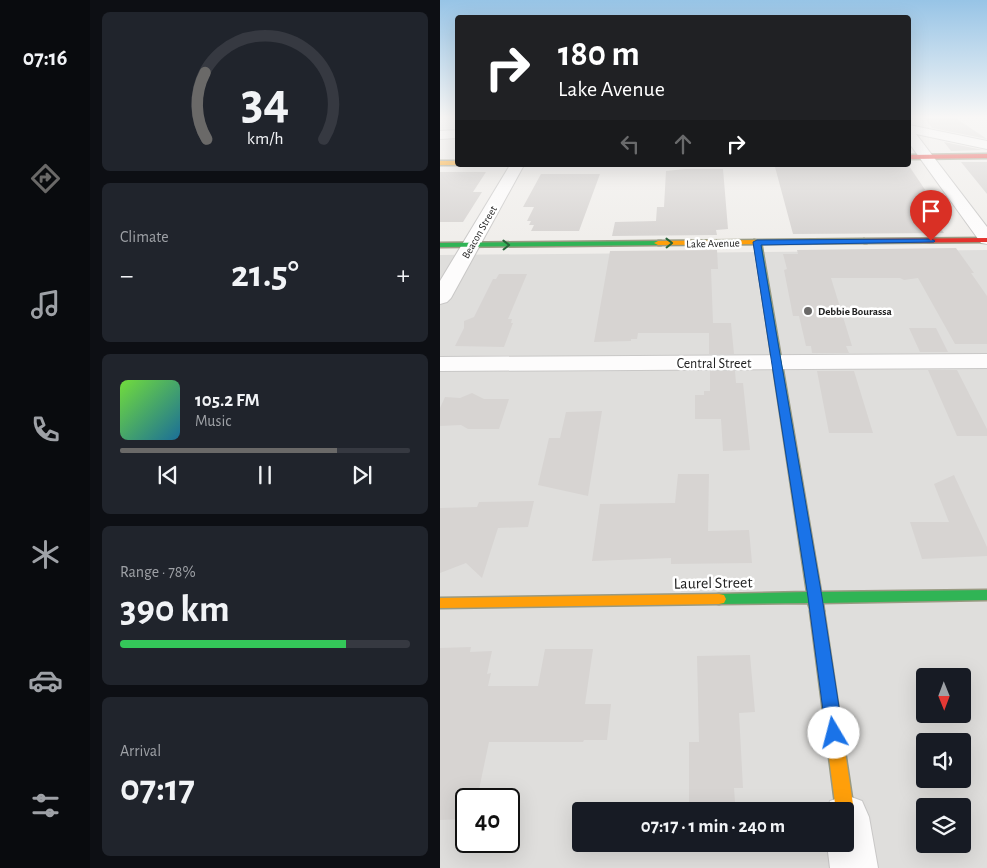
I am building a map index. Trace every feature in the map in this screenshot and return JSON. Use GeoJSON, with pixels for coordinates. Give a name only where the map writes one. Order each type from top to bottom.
{"type":"FeatureCollection","features":[{"type":"Feature","properties":{"kind":"street"},"geometry":{"type":"LineString","coordinates":[[927,158],[987,240]]}},
{"type":"Feature","properties":{"kind":"street"},"geometry":{"type":"LineString","coordinates":[[440,163],[455,163]]}},
{"type":"Feature","properties":{"kind":"street","name":"Beacon Street"},"geometry":{"type":"LineString","coordinates":[[440,298],[516,167]]}},
{"type":"Feature","properties":{"kind":"street","name":"Lake Avenue"},"geometry":{"type":"LineString","coordinates":[[440,245],[987,240]]}},
{"type":"Feature","properties":{"kind":"street"},"geometry":{"type":"LineString","coordinates":[[757,242],[815,597],[844,802]]}},
{"type":"Feature","properties":{"kind":"street","name":"Central Street"},"geometry":{"type":"LineString","coordinates":[[440,364],[987,362]]}},
{"type":"Feature","properties":{"kind":"street","name":"Laurel Street"},"geometry":{"type":"LineString","coordinates":[[440,603],[987,595]]}},
{"type":"Feature","properties":{"kind":"street"},"geometry":{"type":"LineString","coordinates":[[851,852],[854,868]]}},
{"type":"Feature","properties":{"kind":"shaded area"},"geometry":{"type":"Polygon","coordinates":[[[987,250],[987,868],[440,868],[440,255],[987,250]]]}},
{"type":"Feature","properties":{"kind":"building"},"geometry":{"type":"Polygon","coordinates":[[[961,162],[987,162],[987,194],[961,162]]]}},
{"type":"Feature","properties":{"kind":"building"},"geometry":{"type":"Polygon","coordinates":[[[775,167],[910,167],[928,194],[919,200],[944,233],[793,234],[775,167]]]}},
{"type":"Feature","properties":{"kind":"building"},"geometry":{"type":"Polygon","coordinates":[[[723,169],[728,229],[716,230],[717,235],[612,236],[615,222],[656,221],[657,207],[664,207],[666,171],[723,169]]]}},
{"type":"Feature","properties":{"kind":"building"},"geometry":{"type":"Polygon","coordinates":[[[440,172],[486,172],[473,192],[482,192],[463,222],[440,222],[440,172]]]}},
{"type":"Feature","properties":{"kind":"building"},"geometry":{"type":"Polygon","coordinates":[[[541,174],[600,174],[579,231],[531,231],[534,225],[529,225],[531,221],[527,221],[534,207],[523,207],[541,174]]]}},
{"type":"Feature","properties":{"kind":"building"},"geometry":{"type":"Polygon","coordinates":[[[956,248],[974,273],[971,273],[987,296],[987,344],[955,344],[918,278],[904,280],[900,278],[831,278],[852,346],[846,346],[849,353],[812,353],[811,346],[806,346],[799,316],[793,316],[784,270],[787,269],[783,254],[798,254],[797,250],[956,248]]]}},
{"type":"Feature","properties":{"kind":"building"},"geometry":{"type":"Polygon","coordinates":[[[717,250],[718,269],[711,269],[713,323],[731,323],[734,354],[709,354],[709,333],[638,333],[637,339],[631,339],[631,341],[594,342],[610,251],[717,250]]]}},
{"type":"Feature","properties":{"kind":"building"},"geometry":{"type":"Polygon","coordinates":[[[499,274],[527,274],[508,319],[512,319],[511,323],[513,323],[504,347],[455,346],[464,328],[464,321],[474,317],[493,279],[496,279],[499,274]]]}},
{"type":"Feature","properties":{"kind":"building"},"geometry":{"type":"Polygon","coordinates":[[[909,328],[936,328],[948,352],[920,352],[909,328]]]}},
{"type":"Feature","properties":{"kind":"building"},"geometry":{"type":"Polygon","coordinates":[[[928,370],[957,370],[987,429],[987,436],[957,436],[928,370]]]}},
{"type":"Feature","properties":{"kind":"building"},"geometry":{"type":"Polygon","coordinates":[[[710,371],[735,371],[736,383],[743,383],[750,450],[723,451],[721,419],[695,419],[695,395],[704,395],[704,391],[710,391],[710,371]]]}},
{"type":"Feature","properties":{"kind":"building"},"geometry":{"type":"Polygon","coordinates":[[[817,371],[854,371],[873,433],[829,433],[817,371]]]}},
{"type":"Feature","properties":{"kind":"building"},"geometry":{"type":"Polygon","coordinates":[[[472,393],[484,399],[509,399],[499,429],[468,429],[461,425],[440,426],[440,408],[445,397],[460,398],[472,393]]]}},
{"type":"Feature","properties":{"kind":"building"},"geometry":{"type":"Polygon","coordinates":[[[602,411],[588,496],[538,485],[549,438],[560,438],[566,412],[602,411]]]}},
{"type":"Feature","properties":{"kind":"building"},"geometry":{"type":"Polygon","coordinates":[[[678,474],[709,474],[708,531],[749,530],[752,563],[671,564],[671,558],[592,561],[600,504],[675,503],[678,474]]]}},
{"type":"Feature","properties":{"kind":"building"},"geometry":{"type":"Polygon","coordinates":[[[954,475],[987,547],[987,556],[922,559],[910,522],[949,522],[934,484],[954,475]]]}},
{"type":"Feature","properties":{"kind":"building"},"geometry":{"type":"Polygon","coordinates":[[[534,501],[528,527],[498,528],[482,578],[466,563],[440,573],[440,508],[477,507],[479,502],[534,501]]]}},
{"type":"Feature","properties":{"kind":"building"},"geometry":{"type":"Polygon","coordinates":[[[471,647],[470,652],[492,651],[487,674],[491,673],[488,686],[538,686],[545,649],[593,649],[585,704],[611,704],[607,740],[584,740],[583,742],[489,742],[479,788],[455,788],[455,819],[440,820],[440,648],[471,647]]]}},
{"type":"Feature","properties":{"kind":"building"},"geometry":{"type":"Polygon","coordinates":[[[750,655],[755,712],[739,713],[743,788],[734,788],[735,802],[689,802],[689,742],[699,742],[697,656],[750,655]]]}},
{"type":"Feature","properties":{"kind":"traffic: fast"},"geometry":{"type":"LineString","coordinates":[[757,242],[817,611]]}},
{"type":"Feature","properties":{"kind":"traffic: fast"},"geometry":{"type":"LineString","coordinates":[[440,245],[658,243]]}},
{"type":"Feature","properties":{"kind":"traffic: fast"},"geometry":{"type":"LineString","coordinates":[[719,599],[987,595]]}},
{"type":"Feature","properties":{"kind":"traffic: slow"},"geometry":{"type":"LineString","coordinates":[[440,163],[455,163]]}},
{"type":"Feature","properties":{"kind":"traffic: slow"},"geometry":{"type":"LineString","coordinates":[[658,243],[864,241]]}},
{"type":"Feature","properties":{"kind":"traffic: slow"},"geometry":{"type":"LineString","coordinates":[[440,603],[719,599]]}},
{"type":"Feature","properties":{"kind":"traffic: slow"},"geometry":{"type":"LineString","coordinates":[[817,611],[844,802]]}},
{"type":"Feature","properties":{"kind":"traffic: jam"},"geometry":{"type":"LineString","coordinates":[[864,241],[987,240]]}},
{"type":"Feature","properties":{"kind":"place","name":"Debbie Bourassa"},"geometry":{"type":"Point","coordinates":[808,311]}},
{"type":"Feature","properties":{"kind":"route"},"geometry":{"type":"LineString","coordinates":[[834,733],[815,597],[790,458],[757,242],[931,241]]}}]}
